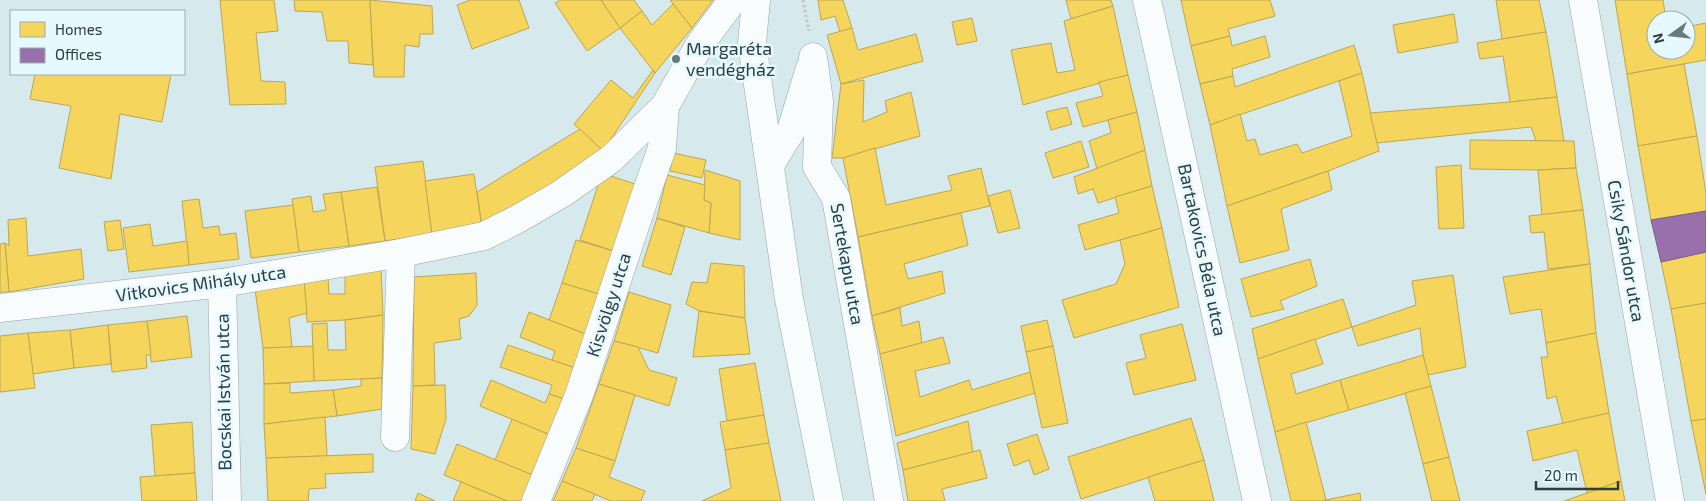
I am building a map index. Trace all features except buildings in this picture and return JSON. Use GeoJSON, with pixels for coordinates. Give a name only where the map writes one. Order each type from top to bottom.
{"type":"FeatureCollection","features":[{"type":"Feature","properties":{"kind":"street","name":"Vitkovics Mihály utca"},"geometry":{"type":"LineString","coordinates":[[0,308],[222,284],[401,253],[484,236],[561,194],[611,159],[666,106],[700,44],[733,0]]}},
{"type":"Feature","properties":{"kind":"street"},"geometry":{"type":"LineString","coordinates":[[756,0],[752,43],[789,299],[830,501]]}},
{"type":"Feature","properties":{"kind":"street","name":"Bartakovics Béla utca"},"geometry":{"type":"LineString","coordinates":[[1147,0],[1257,501]]}},
{"type":"Feature","properties":{"kind":"street","name":"Csiky Sándor utca"},"geometry":{"type":"LineString","coordinates":[[1583,0],[1670,501]]}},
{"type":"Feature","properties":{"kind":"street","name":"Sertekapu utca"},"geometry":{"type":"LineString","coordinates":[[770,165],[791,131],[814,57],[819,101],[817,167],[836,198],[889,501]]}},
{"type":"Feature","properties":{"kind":"street","name":"Kisvölgy utca"},"geometry":{"type":"LineString","coordinates":[[536,501],[579,395],[662,148],[666,106]]}},
{"type":"Feature","properties":{"kind":"street"},"geometry":{"type":"LineString","coordinates":[[395,438],[401,253]]}},
{"type":"Feature","properties":{"kind":"street","name":"Bocskai István utca"},"geometry":{"type":"LineString","coordinates":[[222,284],[226,501]]}},
{"type":"Feature","properties":{"kind":"place","name":"Margaréta vendégház"},"geometry":{"type":"Point","coordinates":[676,59]}}]}
